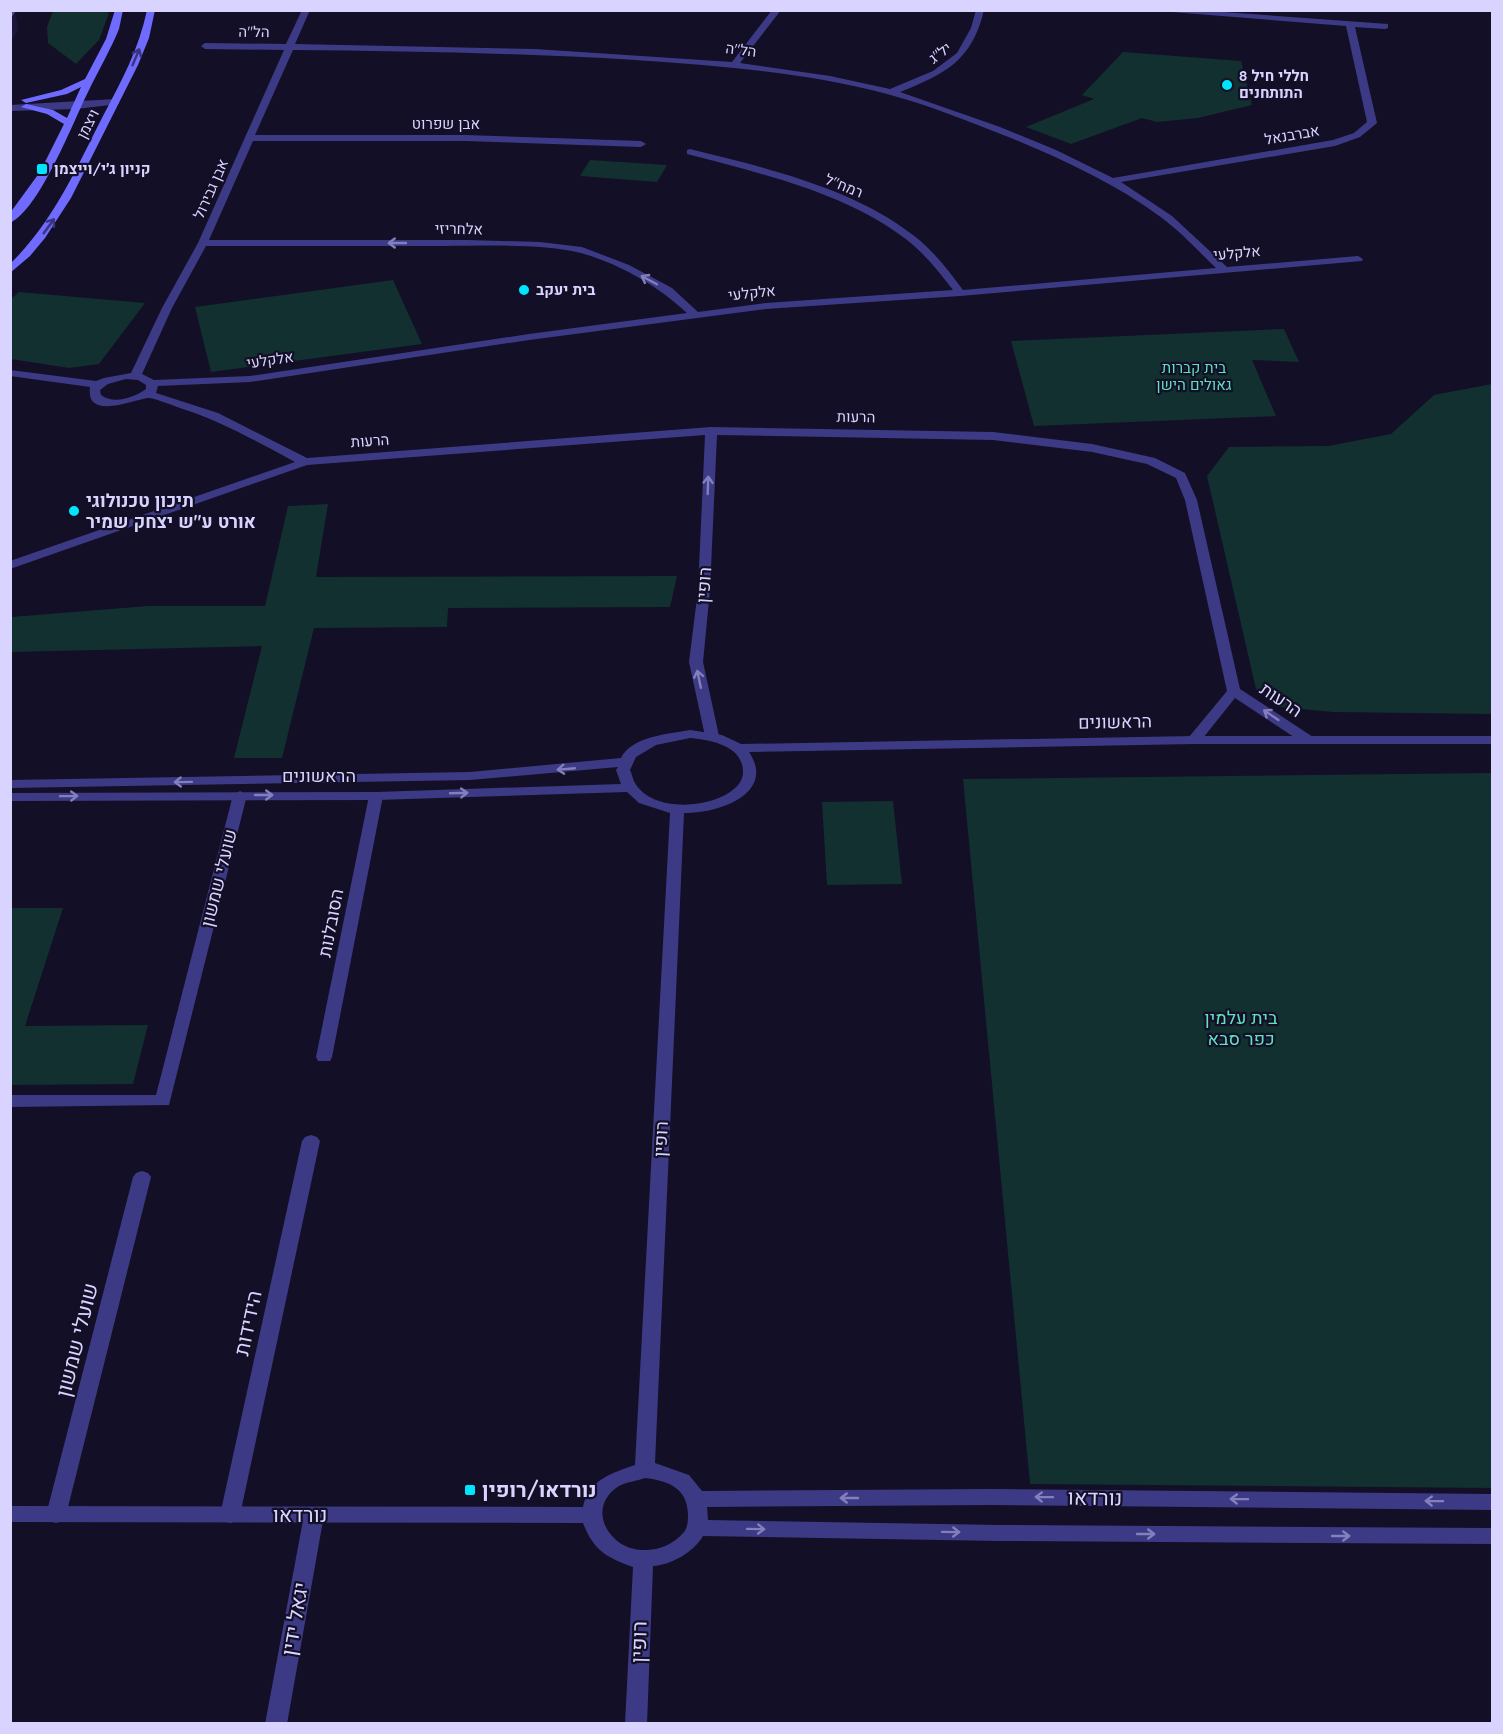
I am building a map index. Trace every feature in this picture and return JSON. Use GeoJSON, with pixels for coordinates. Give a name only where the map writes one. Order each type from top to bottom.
{"type":"FeatureCollection","features":[{"type":"Feature","properties":{"kind":"main road","name":"ויצמן"},"geometry":{"type":"LineString","coordinates":[[10,220],[39,180],[110,39],[119,10]]}},
{"type":"Feature","properties":{"kind":"main road","name":"ויצמן"},"geometry":{"type":"LineString","coordinates":[[10,270],[41,236],[63,206],[116,102],[141,46],[151,10]]}},
{"type":"Feature","properties":{"kind":"main road"},"geometry":{"type":"LineString","coordinates":[[26,104],[64,92],[88,81]]}},
{"type":"Feature","properties":{"kind":"main road"},"geometry":{"type":"LineString","coordinates":[[26,104],[50,111],[68,123]]}},
{"type":"Feature","properties":{"kind":"street","name":"אבן גבירול"},"geometry":{"type":"LineString","coordinates":[[135,376],[167,308],[203,243],[306,10]]}},
{"type":"Feature","properties":{"kind":"street"},"geometry":{"type":"LineString","coordinates":[[735,64],[777,10]]}},
{"type":"Feature","properties":{"kind":"street","name":"יל\"ג"},"geometry":{"type":"LineString","coordinates":[[891,92],[938,74],[955,61],[968,46],[978,27],[980,10]]}},
{"type":"Feature","properties":{"kind":"street"},"geometry":{"type":"LineString","coordinates":[[1151,10],[1385,26]]}},
{"type":"Feature","properties":{"kind":"street","name":"אברבנאל"},"geometry":{"type":"LineString","coordinates":[[1112,181],[1335,143],[1357,135],[1372,123],[1350,24]]}},
{"type":"Feature","properties":{"kind":"street","name":"הל\"ה"},"geometry":{"type":"LineString","coordinates":[[205,46],[488,49],[735,64],[820,76],[891,92],[959,114],[1042,147],[1112,181],[1168,218],[1223,269]]}},
{"type":"Feature","properties":{"kind":"street"},"geometry":{"type":"LineString","coordinates":[[10,101],[26,104]]}},
{"type":"Feature","properties":{"kind":"street"},"geometry":{"type":"LineString","coordinates":[[10,108],[26,104],[116,102]]}},
{"type":"Feature","properties":{"kind":"street","name":"אבן שפרוט"},"geometry":{"type":"LineString","coordinates":[[250,138],[466,138],[641,144]]}},
{"type":"Feature","properties":{"kind":"street","name":"רמח\"ל"},"geometry":{"type":"LineString","coordinates":[[690,152],[792,182],[860,208],[902,231],[934,259],[960,293]]}},
{"type":"Feature","properties":{"kind":"street","name":"אלחריזי"},"geometry":{"type":"LineString","coordinates":[[203,243],[540,245],[582,250],[625,267],[668,290],[694,315]]}},
{"type":"Feature","properties":{"kind":"street","name":"אלקלעי"},"geometry":{"type":"LineString","coordinates":[[150,389],[250,379],[529,337],[766,306],[960,293],[1358,259]]}},
{"type":"Feature","properties":{"kind":"street"},"geometry":{"type":"LineString","coordinates":[[10,369],[25,374]]}},
{"type":"Feature","properties":{"kind":"street"},"geometry":{"type":"LineString","coordinates":[[10,373],[98,384],[112,378],[135,376],[150,389],[214,415],[304,462]]}},
{"type":"Feature","properties":{"kind":"street"},"geometry":{"type":"LineString","coordinates":[[98,384],[94,394],[109,402],[127,402],[150,389]]}},
{"type":"Feature","properties":{"kind":"street","name":"הרעות"},"geometry":{"type":"LineString","coordinates":[[10,565],[304,462],[711,431],[993,436],[1092,448],[1151,461],[1181,476],[1191,500],[1234,691],[1308,740]]}},
{"type":"Feature","properties":{"kind":"street","name":"רופין"},"geometry":{"type":"LineString","coordinates":[[711,431],[704,590],[696,662],[711,736]]}},
{"type":"Feature","properties":{"kind":"street","name":"הרעות"},"geometry":{"type":"LineString","coordinates":[[1194,740],[1234,691]]}},
{"type":"Feature","properties":{"kind":"street"},"geometry":{"type":"LineString","coordinates":[[668,735],[711,736],[738,748],[748,759],[751,772],[747,784],[736,795],[719,804],[699,809],[677,809],[648,802],[628,788],[622,775],[625,762],[634,750],[649,741],[668,735]]}},
{"type":"Feature","properties":{"kind":"street","name":"הראשונים"},"geometry":{"type":"LineString","coordinates":[[738,748],[1194,740],[1492,740]]}},
{"type":"Feature","properties":{"kind":"street","name":"הראשונים"},"geometry":{"type":"LineString","coordinates":[[10,784],[470,776],[625,762]]}},
{"type":"Feature","properties":{"kind":"street","name":"הראשונים"},"geometry":{"type":"LineString","coordinates":[[10,797],[376,796],[628,788]]}},
{"type":"Feature","properties":{"kind":"street","name":"שועלי שמשון"},"geometry":{"type":"LineString","coordinates":[[10,1101],[163,1101],[240,795]]}},
{"type":"Feature","properties":{"kind":"street","name":"הסובלנות"},"geometry":{"type":"LineString","coordinates":[[324,1057],[376,796]]}},
{"type":"Feature","properties":{"kind":"street","name":"רופין"},"geometry":{"type":"LineString","coordinates":[[645,1470],[677,809]]}},
{"type":"Feature","properties":{"kind":"street","name":"הידידות"},"geometry":{"type":"LineString","coordinates":[[230,1515],[311,1141]]}},
{"type":"Feature","properties":{"kind":"street","name":"שועלי שמשון"},"geometry":{"type":"LineString","coordinates":[[56,1515],[142,1177]]}},
{"type":"Feature","properties":{"kind":"street"},"geometry":{"type":"LineString","coordinates":[[662,1471],[678,1477],[690,1487],[698,1499],[698,1528],[689,1541],[676,1551],[661,1557],[643,1560],[626,1557],[612,1551],[600,1541],[593,1529],[590,1515],[593,1501],[601,1489],[613,1479],[628,1472],[662,1471]]}},
{"type":"Feature","properties":{"kind":"street","name":"נורדאו"},"geometry":{"type":"LineString","coordinates":[[698,1499],[992,1497],[1492,1502]]}},
{"type":"Feature","properties":{"kind":"street","name":"נורדאו"},"geometry":{"type":"LineString","coordinates":[[10,1515],[590,1515]]}},
{"type":"Feature","properties":{"kind":"street","name":"יגאל ידין"},"geometry":{"type":"LineString","coordinates":[[276,1724],[314,1515]]}},
{"type":"Feature","properties":{"kind":"street","name":"נורדאו"},"geometry":{"type":"LineString","coordinates":[[698,1528],[994,1533],[1492,1536]]}},
{"type":"Feature","properties":{"kind":"street","name":"רופין"},"geometry":{"type":"LineString","coordinates":[[636,1724],[643,1560]]}},
{"type":"Feature","properties":{"kind":"green space"},"geometry":{"type":"Polygon","coordinates":[[[103,10],[109,13],[99,40],[76,64],[48,43],[47,27],[53,11],[103,10]]]}},
{"type":"Feature","properties":{"kind":"green space"},"geometry":{"type":"Polygon","coordinates":[[[1123,52],[1241,61],[1252,105],[1198,118],[1157,122],[1142,118],[1071,144],[1026,127],[1094,99],[1082,95],[1123,52]]]}},
{"type":"Feature","properties":{"kind":"green space"},"geometry":{"type":"Polygon","coordinates":[[[590,160],[667,165],[657,182],[580,176],[590,160]]]}},
{"type":"Feature","properties":{"kind":"green space"},"geometry":{"type":"Polygon","coordinates":[[[393,280],[422,344],[211,372],[195,307],[393,280]]]}},
{"type":"Feature","properties":{"kind":"green space"},"geometry":{"type":"Polygon","coordinates":[[[19,292],[145,303],[99,364],[69,368],[11,359],[11,299],[19,292]]]}},
{"type":"Feature","properties":{"kind":"green space","name":"בית קברות גאולים הישן"},"geometry":{"type":"Polygon","coordinates":[[[1284,329],[1299,362],[1252,360],[1276,416],[1034,426],[1011,341],[1284,329]]]}},
{"type":"Feature","properties":{"kind":"green space"},"geometry":{"type":"Polygon","coordinates":[[[1492,384],[1492,714],[1333,712],[1279,707],[1256,689],[1207,476],[1229,447],[1328,446],[1391,434],[1434,395],[1492,384]]]}},
{"type":"Feature","properties":{"kind":"green space"},"geometry":{"type":"Polygon","coordinates":[[[328,504],[316,577],[677,576],[670,607],[448,608],[447,627],[314,628],[282,758],[234,758],[262,646],[11,652],[11,617],[148,606],[265,606],[288,506],[328,504]]]}},
{"type":"Feature","properties":{"kind":"green space","name":"בית עלמין כפר סבא"},"geometry":{"type":"Polygon","coordinates":[[[1492,773],[1492,1488],[1030,1484],[963,779],[1492,773]]]}},
{"type":"Feature","properties":{"kind":"green space"},"geometry":{"type":"Polygon","coordinates":[[[893,801],[902,884],[827,885],[822,802],[893,801]]]}},
{"type":"Feature","properties":{"kind":"green space"},"geometry":{"type":"Polygon","coordinates":[[[11,908],[63,908],[25,1026],[148,1025],[133,1084],[11,1085],[11,908]]]}},
{"type":"Feature","properties":{"kind":"place","name":"8 חללי חיל התותחנים"},"geometry":{"type":"Point","coordinates":[1227,85]}},
{"type":"Feature","properties":{"kind":"place","name":"קניון ג׳י/וייצמן"},"geometry":{"type":"Point","coordinates":[42,169]}},
{"type":"Feature","properties":{"kind":"place","name":"בית יעקב"},"geometry":{"type":"Point","coordinates":[524,290]}},
{"type":"Feature","properties":{"kind":"place","name":"תיכון טכנולוגי אורט ע\"ש יצחק שמיר"},"geometry":{"type":"Point","coordinates":[74,511]}},
{"type":"Feature","properties":{"kind":"place","name":"נורדאו/רופין"},"geometry":{"type":"Point","coordinates":[470,1490]}}]}
